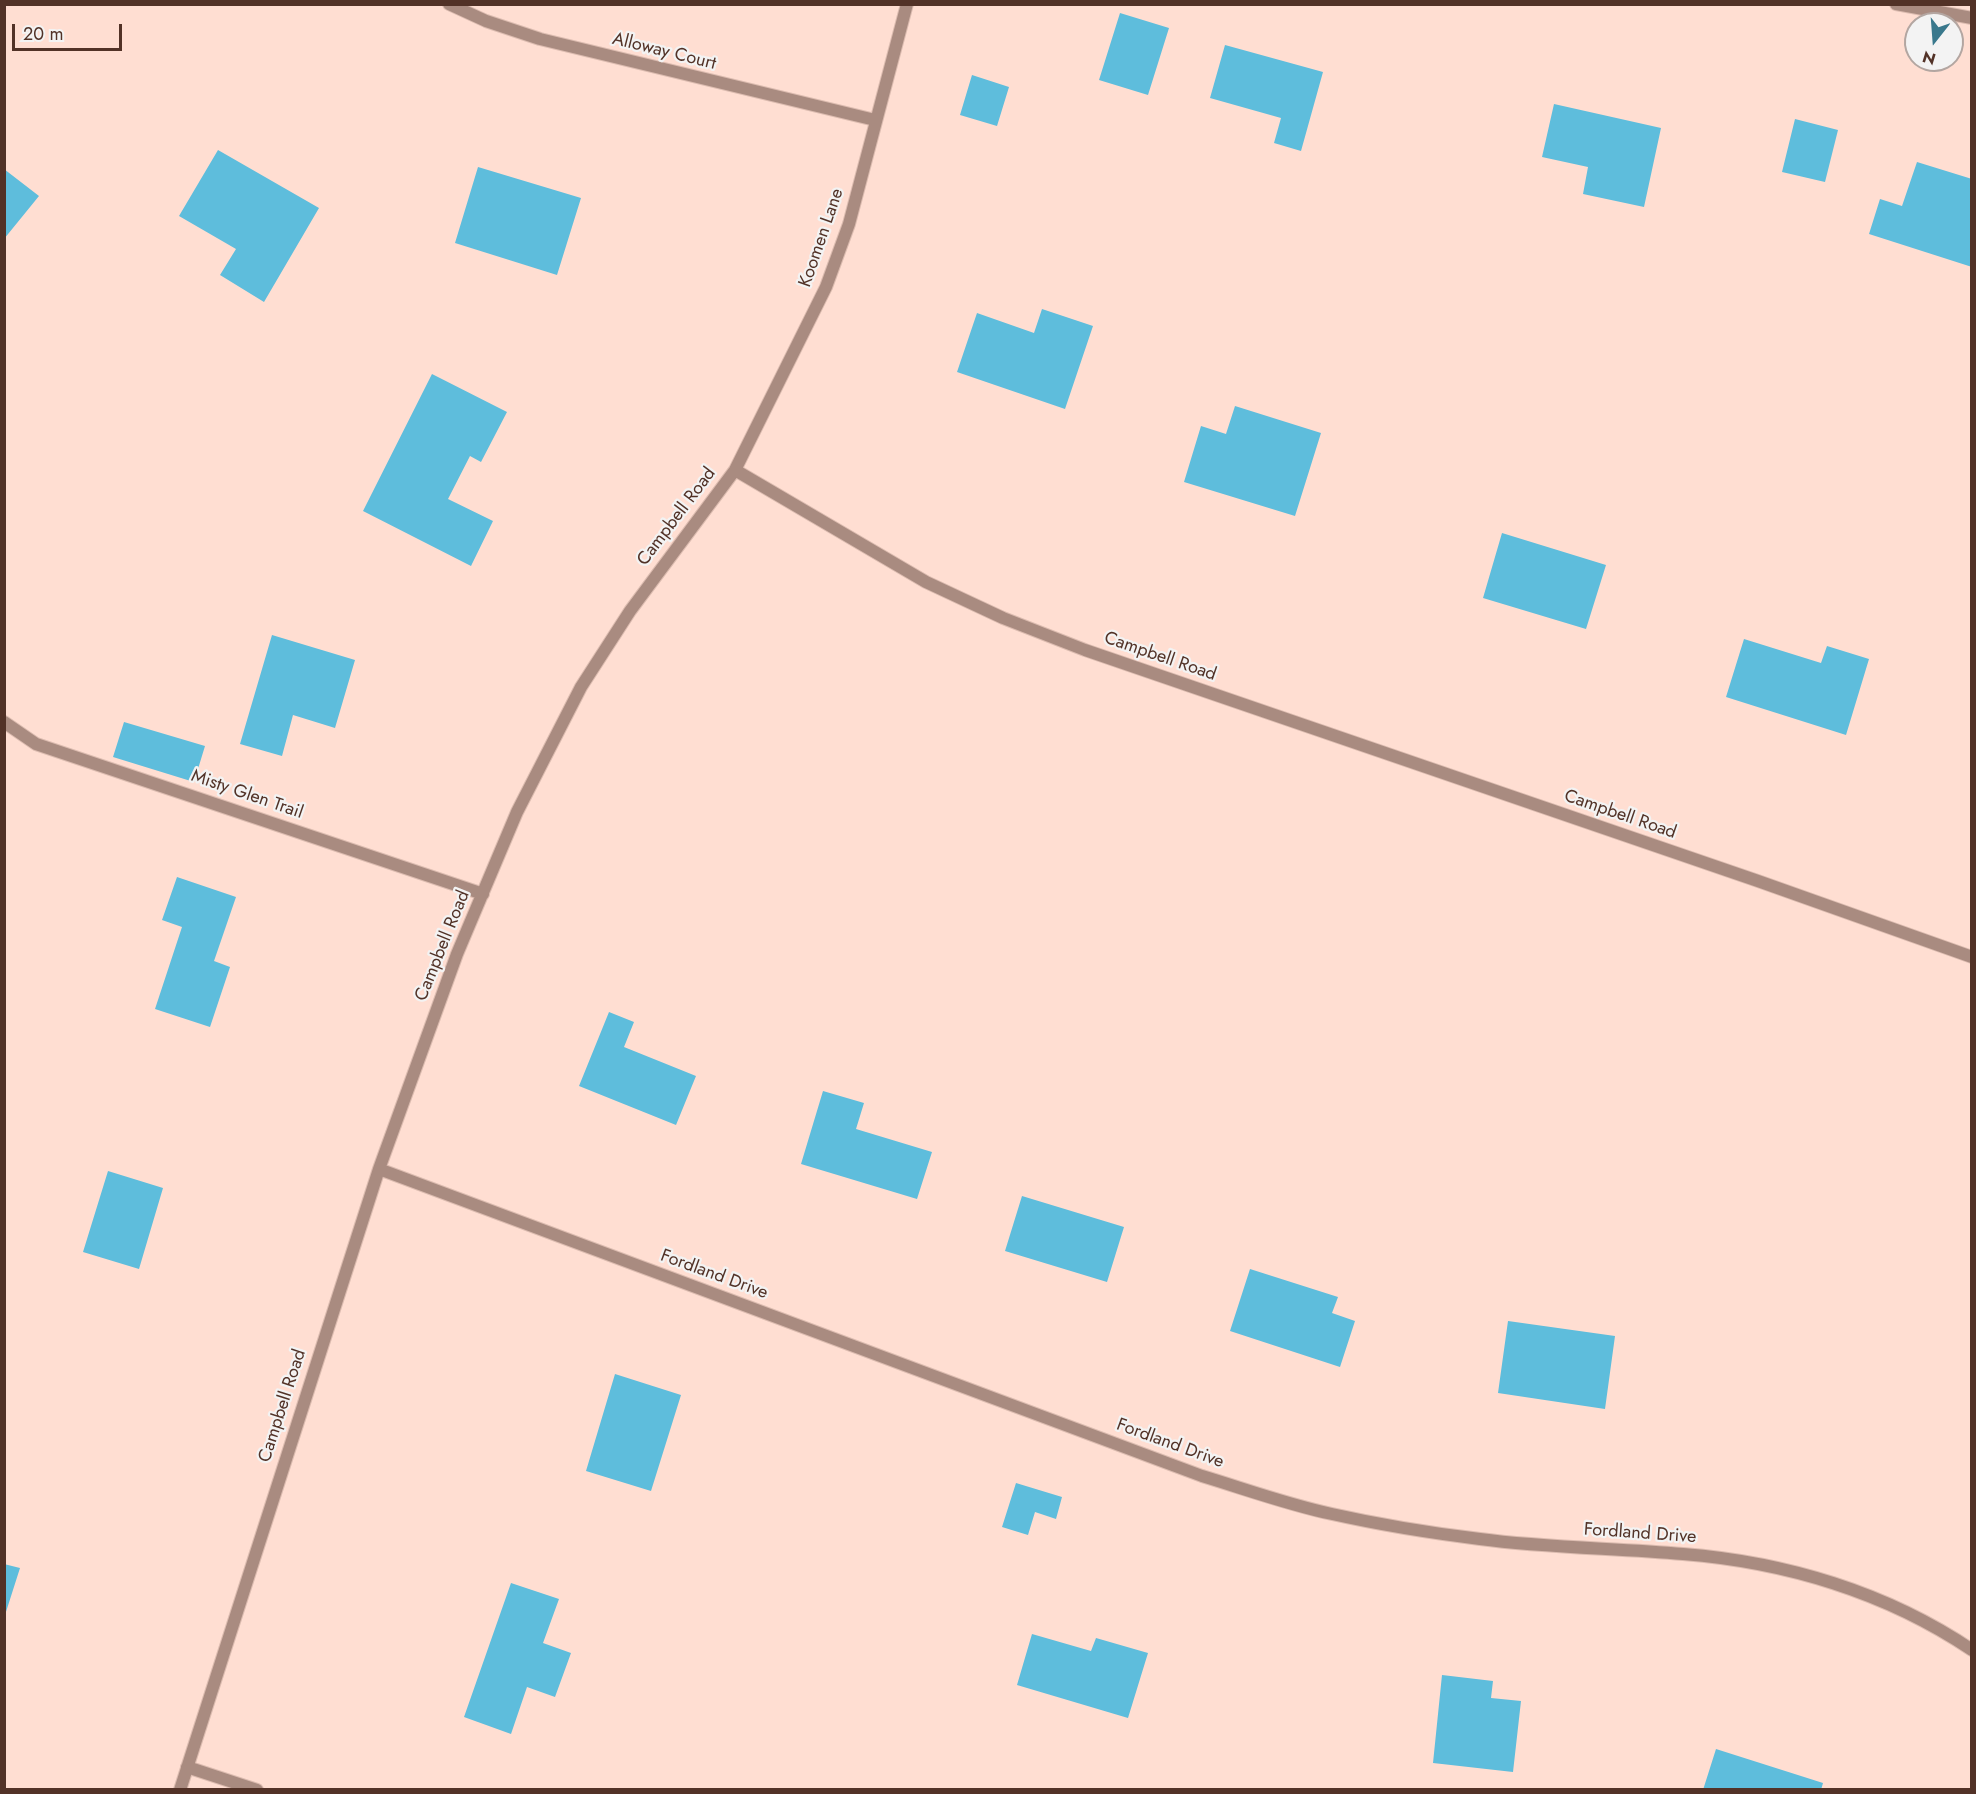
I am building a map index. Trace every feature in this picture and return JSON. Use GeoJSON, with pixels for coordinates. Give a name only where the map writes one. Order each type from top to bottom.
{"type":"FeatureCollection","features":[{"type":"Feature","properties":{"kind":"street","name":"Alloway Court"},"geometry":{"type":"LineString","coordinates":[[449,4],[486,21],[540,39],[875,120]]}},
{"type":"Feature","properties":{"kind":"street","name":"Koomen Lane"},"geometry":{"type":"LineString","coordinates":[[735,470],[826,288],[849,224],[907,4]]}},
{"type":"Feature","properties":{"kind":"street"},"geometry":{"type":"LineString","coordinates":[[1896,4],[1971,18]]}},
{"type":"Feature","properties":{"kind":"street","name":"Campbell Road"},"geometry":{"type":"LineString","coordinates":[[180,1790],[378,1169],[457,954],[527,791],[587,678],[630,611],[735,470],[926,582],[1003,618],[1075,646],[1758,881],[1971,957]]}},
{"type":"Feature","properties":{"kind":"street","name":"Misty Glen Trail"},"geometry":{"type":"LineString","coordinates":[[4,722],[36,744],[483,894]]}},
{"type":"Feature","properties":{"kind":"street","name":"Fordland Drive"},"geometry":{"type":"LineString","coordinates":[[378,1169],[1202,1476],[1273,1498],[1331,1514],[1482,1539],[1684,1554],[1747,1562],[1815,1577],[1884,1600],[1948,1634],[1971,1650]]}},
{"type":"Feature","properties":{"kind":"street"},"geometry":{"type":"LineString","coordinates":[[187,1767],[257,1790]]}},
{"type":"Feature","properties":{"kind":"building"},"geometry":{"type":"Polygon","coordinates":[[[1120,13],[1169,28],[1148,95],[1099,80],[1120,13]]]}},
{"type":"Feature","properties":{"kind":"building"},"geometry":{"type":"Polygon","coordinates":[[[1225,45],[1323,72],[1301,151],[1274,143],[1281,118],[1210,98],[1225,45]]]}},
{"type":"Feature","properties":{"kind":"building"},"geometry":{"type":"Polygon","coordinates":[[[972,75],[1009,87],[997,126],[960,115],[972,75]]]}},
{"type":"Feature","properties":{"kind":"building"},"geometry":{"type":"Polygon","coordinates":[[[1554,104],[1661,128],[1644,207],[1583,194],[1588,167],[1542,157],[1554,104]]]}},
{"type":"Feature","properties":{"kind":"building"},"geometry":{"type":"Polygon","coordinates":[[[1795,119],[1838,130],[1825,182],[1782,172],[1795,119]]]}},
{"type":"Feature","properties":{"kind":"building"},"geometry":{"type":"Polygon","coordinates":[[[218,150],[319,208],[264,302],[220,275],[236,249],[179,216],[218,150]]]}},
{"type":"Feature","properties":{"kind":"building"},"geometry":{"type":"Polygon","coordinates":[[[1917,162],[1972,179],[1972,267],[1869,234],[1880,199],[1902,206],[1917,162]]]}},
{"type":"Feature","properties":{"kind":"building"},"geometry":{"type":"Polygon","coordinates":[[[478,167],[581,198],[557,275],[455,243],[478,167]]]}},
{"type":"Feature","properties":{"kind":"building"},"geometry":{"type":"Polygon","coordinates":[[[4,169],[39,196],[4,239],[4,169]]]}},
{"type":"Feature","properties":{"kind":"building"},"geometry":{"type":"Polygon","coordinates":[[[1042,309],[1093,326],[1065,409],[957,372],[977,313],[1034,333],[1042,309]]]}},
{"type":"Feature","properties":{"kind":"building"},"geometry":{"type":"Polygon","coordinates":[[[432,374],[507,412],[481,462],[470,456],[448,499],[493,521],[471,566],[363,511],[432,374]]]}},
{"type":"Feature","properties":{"kind":"building"},"geometry":{"type":"Polygon","coordinates":[[[1235,406],[1321,433],[1295,516],[1184,482],[1201,426],[1226,434],[1235,406]]]}},
{"type":"Feature","properties":{"kind":"building"},"geometry":{"type":"Polygon","coordinates":[[[1502,533],[1606,565],[1586,629],[1483,598],[1502,533]]]}},
{"type":"Feature","properties":{"kind":"building"},"geometry":{"type":"Polygon","coordinates":[[[272,635],[355,660],[335,728],[293,715],[282,756],[240,744],[272,635]]]}},
{"type":"Feature","properties":{"kind":"building"},"geometry":{"type":"Polygon","coordinates":[[[1744,639],[1821,663],[1827,646],[1869,659],[1846,735],[1726,697],[1744,639]]]}},
{"type":"Feature","properties":{"kind":"building"},"geometry":{"type":"Polygon","coordinates":[[[124,722],[205,746],[194,782],[113,757],[124,722]]]}},
{"type":"Feature","properties":{"kind":"building"},"geometry":{"type":"Polygon","coordinates":[[[177,877],[236,897],[214,961],[230,967],[210,1027],[155,1009],[182,927],[162,920],[177,877]]]}},
{"type":"Feature","properties":{"kind":"building"},"geometry":{"type":"Polygon","coordinates":[[[609,1012],[634,1022],[624,1047],[696,1076],[676,1125],[579,1086],[609,1012]]]}},
{"type":"Feature","properties":{"kind":"building"},"geometry":{"type":"Polygon","coordinates":[[[823,1091],[864,1103],[856,1129],[932,1152],[917,1199],[801,1164],[823,1091]]]}},
{"type":"Feature","properties":{"kind":"building"},"geometry":{"type":"Polygon","coordinates":[[[108,1171],[163,1188],[139,1269],[83,1252],[108,1171]]]}},
{"type":"Feature","properties":{"kind":"building"},"geometry":{"type":"Polygon","coordinates":[[[1022,1196],[1124,1227],[1107,1282],[1005,1251],[1022,1196]]]}},
{"type":"Feature","properties":{"kind":"building"},"geometry":{"type":"Polygon","coordinates":[[[1250,1269],[1338,1297],[1332,1313],[1355,1321],[1340,1367],[1230,1331],[1250,1269]]]}},
{"type":"Feature","properties":{"kind":"building"},"geometry":{"type":"Polygon","coordinates":[[[1508,1321],[1615,1336],[1605,1409],[1498,1393],[1508,1321]]]}},
{"type":"Feature","properties":{"kind":"building"},"geometry":{"type":"Polygon","coordinates":[[[615,1374],[681,1395],[651,1491],[586,1471],[615,1374]]]}},
{"type":"Feature","properties":{"kind":"building"},"geometry":{"type":"Polygon","coordinates":[[[1016,1483],[1062,1497],[1056,1519],[1035,1512],[1028,1535],[1002,1527],[1016,1483]]]}},
{"type":"Feature","properties":{"kind":"building"},"geometry":{"type":"Polygon","coordinates":[[[4,1564],[20,1568],[5,1615],[4,1615],[4,1564]]]}},
{"type":"Feature","properties":{"kind":"building"},"geometry":{"type":"Polygon","coordinates":[[[511,1583],[559,1599],[543,1643],[571,1653],[555,1697],[527,1687],[511,1734],[464,1717],[511,1583]]]}},
{"type":"Feature","properties":{"kind":"building"},"geometry":{"type":"Polygon","coordinates":[[[1032,1634],[1091,1651],[1096,1638],[1148,1653],[1128,1718],[1017,1685],[1032,1634]]]}},
{"type":"Feature","properties":{"kind":"building"},"geometry":{"type":"Polygon","coordinates":[[[1442,1675],[1493,1681],[1491,1698],[1521,1701],[1513,1772],[1433,1763],[1442,1675]]]}},
{"type":"Feature","properties":{"kind":"building"},"geometry":{"type":"Polygon","coordinates":[[[1716,1749],[1823,1783],[1821,1790],[1703,1790],[1716,1749]]]}}]}
